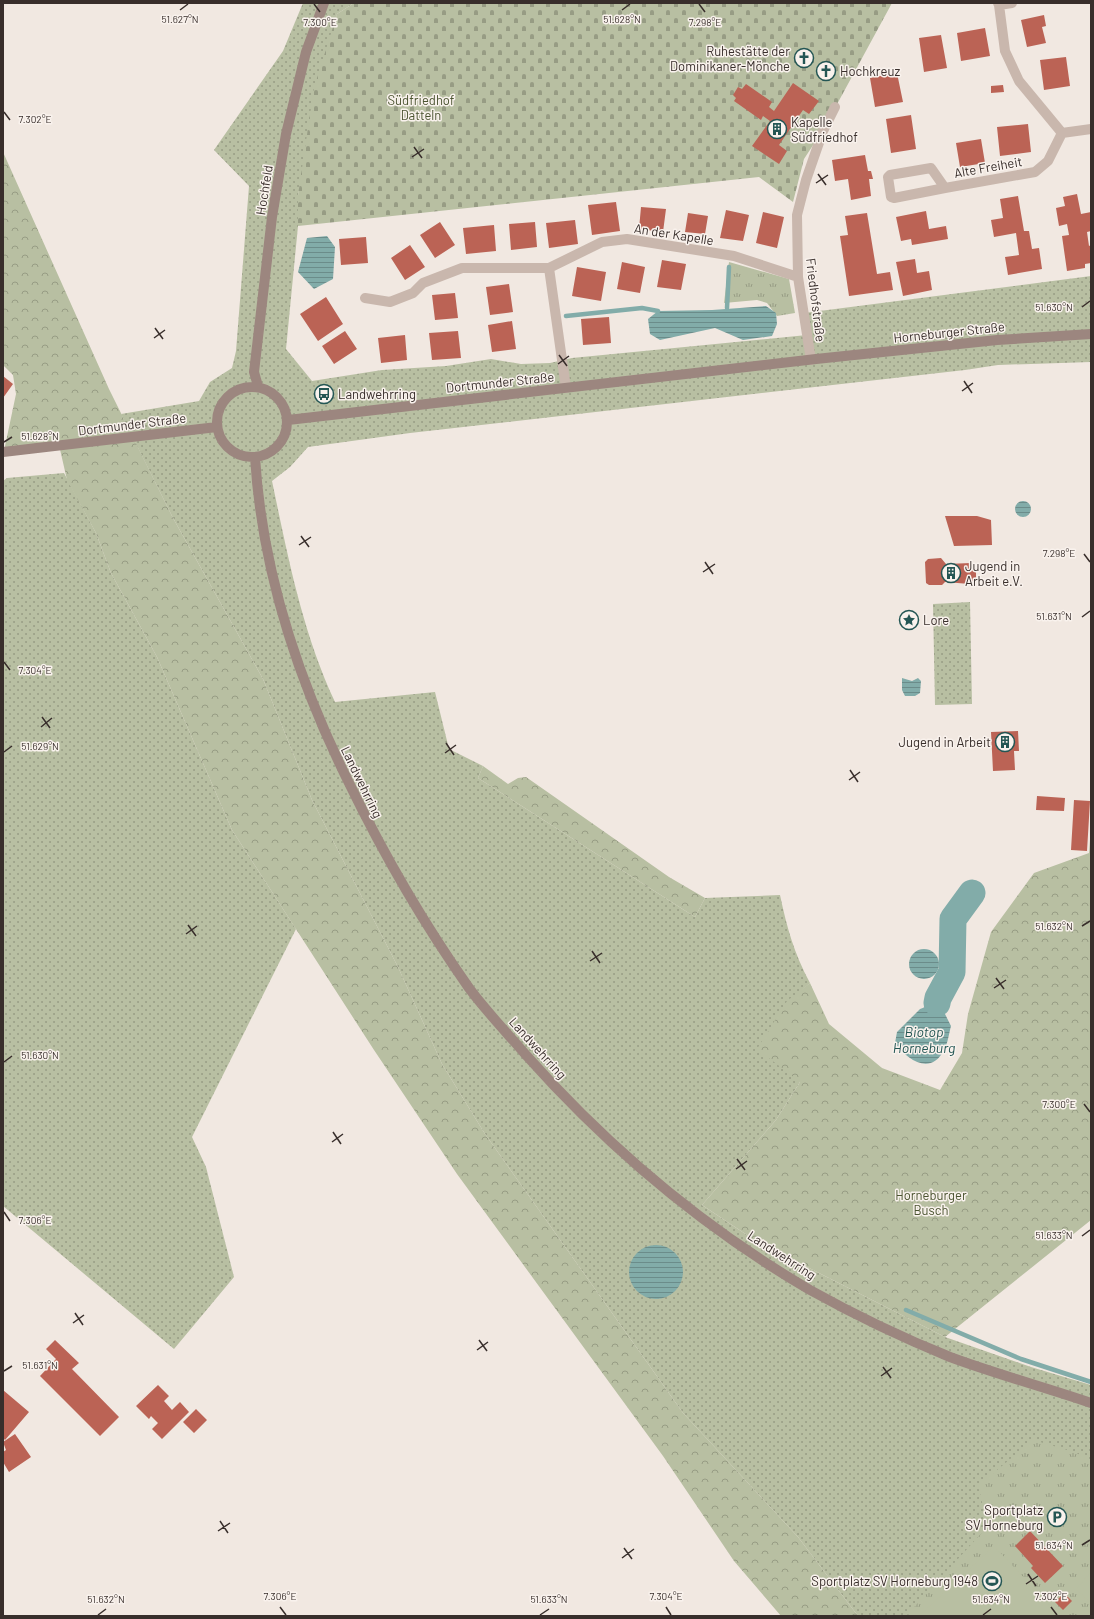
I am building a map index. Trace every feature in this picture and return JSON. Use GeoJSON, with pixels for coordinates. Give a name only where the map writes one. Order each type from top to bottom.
{"type":"FeatureCollection","features":[{"type":"Feature","properties":{"kind":"main road","name":"Hochfeld"},"geometry":{"type":"LineString","coordinates":[[258,386],[254,372],[272,217],[286,134],[306,52],[324,3]]}},
{"type":"Feature","properties":{"kind":"main road","name":"Horneburger Straße"},"geometry":{"type":"LineString","coordinates":[[811,360],[997,340],[1091,334]]}},
{"type":"Feature","properties":{"kind":"main road","name":"Dortmunder Straße"},"geometry":{"type":"LineString","coordinates":[[288,420],[811,360]]}},
{"type":"Feature","properties":{"kind":"main road"},"geometry":{"type":"LineString","coordinates":[[246,386],[258,386],[269,390],[279,398],[285,408],[288,420],[287,431],[282,441],[275,449],[266,454],[255,457],[235,453],[226,446],[220,437],[217,427],[219,410],[227,396],[246,386]]}},
{"type":"Feature","properties":{"kind":"main road","name":"Dortmunder Straße"},"geometry":{"type":"LineString","coordinates":[[3,452],[217,427]]}},
{"type":"Feature","properties":{"kind":"main road","name":"Landwehrring"},"geometry":{"type":"LineString","coordinates":[[255,457],[269,560],[286,629],[329,743],[375,838],[429,928],[470,989],[545,1076],[593,1124],[668,1192],[750,1251],[810,1289],[875,1323],[950,1357],[1091,1403]]}},
{"type":"Feature","properties":{"kind":"street"},"geometry":{"type":"LineString","coordinates":[[1012,3],[999,4],[1005,51],[1019,81],[1062,133],[1091,129]]}},
{"type":"Feature","properties":{"kind":"street","name":"Friedhofstraße"},"geometry":{"type":"LineString","coordinates":[[811,360],[798,277],[797,215],[806,180],[823,131],[835,107]]}},
{"type":"Feature","properties":{"kind":"street","name":"Alte Freiheit"},"geometry":{"type":"LineString","coordinates":[[945,188],[931,168],[893,173],[888,177],[890,194],[894,198],[1035,172],[1048,161],[1062,133]]}},
{"type":"Feature","properties":{"kind":"street","name":"An der Kapelle"},"geometry":{"type":"LineString","coordinates":[[365,298],[390,302],[413,292],[424,283],[462,268],[549,268],[602,242],[627,239],[734,256],[798,277]]}},
{"type":"Feature","properties":{"kind":"street"},"geometry":{"type":"LineString","coordinates":[[549,268],[566,388]]}},
{"type":"Feature","properties":{"kind":"green space"},"geometry":{"type":"Polygon","coordinates":[[[303,3],[354,3],[337,14],[298,195],[298,226],[286,349],[312,381],[382,370],[446,366],[491,359],[521,364],[550,363],[572,358],[807,335],[804,313],[1091,276],[1091,362],[998,365],[410,433],[308,447],[290,467],[272,481],[297,593],[313,648],[335,702],[435,692],[449,749],[483,766],[478,778],[695,917],[705,898],[780,895],[792,940],[810,983],[786,1004],[800,1082],[776,1120],[702,1205],[756,1241],[945,1337],[1031,1367],[1091,1385],[1091,1616],[858,1616],[798,1537],[683,1413],[485,1134],[442,1064],[398,967],[312,800],[263,679],[173,518],[121,414],[199,401],[210,382],[232,368],[236,351],[249,186],[214,150],[283,51],[303,3]]]}},
{"type":"Feature","properties":{"kind":"green space","name":"Südfriedhof Datteln"},"geometry":{"type":"Polygon","coordinates":[[[354,3],[892,3],[823,130],[804,159],[793,202],[759,177],[298,226],[298,195],[314,88],[337,14],[354,3]]]}},
{"type":"Feature","properties":{"kind":"green space"},"geometry":{"type":"Polygon","coordinates":[[[3,152],[109,389],[173,518],[263,679],[312,800],[398,967],[442,1064],[485,1134],[683,1413],[798,1537],[858,1616],[781,1616],[734,1561],[663,1456],[457,1174],[374,1050],[232,830],[157,657],[111,573],[96,533],[67,480],[59,445],[4,451],[16,394],[13,375],[3,365],[3,152]]]}},
{"type":"Feature","properties":{"kind":"green space"},"geometry":{"type":"Polygon","coordinates":[[[729,262],[789,279],[795,313],[777,316],[767,303],[757,300],[724,303],[729,262]]]}},
{"type":"Feature","properties":{"kind":"green space"},"geometry":{"type":"Polygon","coordinates":[[[64,473],[96,533],[111,573],[157,657],[232,830],[296,929],[192,1137],[206,1167],[234,1277],[174,1349],[3,1206],[3,481],[7,478],[64,473]]]}},
{"type":"Feature","properties":{"kind":"green space"},"geometry":{"type":"Polygon","coordinates":[[[970,602],[972,704],[935,705],[933,604],[970,602]]]}},
{"type":"Feature","properties":{"kind":"green space"},"geometry":{"type":"Polygon","coordinates":[[[483,766],[508,784],[518,778],[526,777],[669,877],[705,898],[695,917],[478,778],[483,766]]]}},
{"type":"Feature","properties":{"kind":"green space","name":"Horneburger Busch"},"geometry":{"type":"Polygon","coordinates":[[[1091,826],[1091,1220],[945,1337],[756,1241],[702,1205],[776,1120],[800,1082],[757,1049],[787,1001],[810,983],[829,1024],[882,1068],[940,1090],[962,1053],[968,1014],[991,932],[1034,873],[1089,853],[1091,826]]]}},
{"type":"Feature","properties":{"kind":"green space"},"geometry":{"type":"Polygon","coordinates":[[[1033,1440],[1074,1452],[1091,1460],[1091,1616],[906,1616],[988,1526],[978,1486],[1033,1440]]]}},
{"type":"Feature","properties":{"kind":"green space","name":"Sportplatz SV Horneburg 1948"},"geometry":{"type":"Polygon","coordinates":[[[994,1546],[1060,1616],[919,1616],[994,1546]]]}},
{"type":"Feature","properties":{"kind":"green space"},"geometry":{"type":"Polygon","coordinates":[[[1091,1572],[1091,1603],[1076,1589],[1091,1572]]]}},
{"type":"Feature","properties":{"kind":"water"},"geometry":{"type":"Polygon","coordinates":[[[327,236],[335,247],[333,279],[314,289],[298,272],[307,238],[327,236]]]}},
{"type":"Feature","properties":{"kind":"water"},"geometry":{"type":"Polygon","coordinates":[[[766,306],[776,313],[777,324],[772,336],[743,340],[715,328],[660,340],[650,334],[648,319],[658,311],[712,310],[766,306]]]}},
{"type":"Feature","properties":{"kind":"water"},"geometry":{"type":"Polygon","coordinates":[[[1020,501],[1026,501],[1031,506],[1029,515],[1026,517],[1020,517],[1015,512],[1015,506],[1020,501]]]}},
{"type":"Feature","properties":{"kind":"water"},"geometry":{"type":"Polygon","coordinates":[[[902,678],[912,681],[918,678],[921,681],[920,693],[915,696],[905,696],[902,690],[902,678]]]}},
{"type":"Feature","properties":{"kind":"water"},"geometry":{"type":"Polygon","coordinates":[[[924,949],[935,953],[939,964],[935,975],[924,979],[913,975],[909,964],[913,953],[924,949]]]}},
{"type":"Feature","properties":{"kind":"water","name":"Biotop Horneburg"},"geometry":{"type":"Polygon","coordinates":[[[939,1002],[951,1026],[946,1044],[939,1058],[926,1064],[919,1063],[906,1055],[895,1043],[897,1032],[920,1009],[939,1002]]]}},
{"type":"Feature","properties":{"kind":"water"},"geometry":{"type":"Polygon","coordinates":[[[656,1245],[666,1247],[675,1253],[681,1262],[683,1272],[681,1282],[675,1291],[666,1297],[656,1299],[646,1297],[637,1291],[631,1282],[629,1272],[631,1262],[637,1253],[646,1247],[656,1245]]]}},
{"type":"Feature","properties":{"kind":"building"},"geometry":{"type":"Polygon","coordinates":[[[1044,15],[1046,26],[1042,27],[1046,43],[1027,47],[1021,20],[1044,15]]]}},
{"type":"Feature","properties":{"kind":"building"},"geometry":{"type":"Polygon","coordinates":[[[985,28],[990,56],[961,61],[957,33],[985,28]]]}},
{"type":"Feature","properties":{"kind":"building"},"geometry":{"type":"Polygon","coordinates":[[[941,35],[947,68],[924,72],[919,38],[941,35]]]}},
{"type":"Feature","properties":{"kind":"building"},"geometry":{"type":"Polygon","coordinates":[[[1066,57],[1070,86],[1044,90],[1040,60],[1066,57]]]}},
{"type":"Feature","properties":{"kind":"building"},"geometry":{"type":"Polygon","coordinates":[[[897,73],[903,102],[875,107],[870,78],[897,73]]]}},
{"type":"Feature","properties":{"kind":"building","name":"Kapelle Südfriedhof"},"geometry":{"type":"Polygon","coordinates":[[[793,83],[819,101],[809,114],[803,110],[779,145],[787,151],[779,164],[752,146],[770,121],[763,116],[761,120],[734,101],[736,98],[733,95],[738,87],[742,89],[746,84],[772,102],[769,107],[774,111],[793,83]]]}},
{"type":"Feature","properties":{"kind":"building"},"geometry":{"type":"Polygon","coordinates":[[[1003,85],[1004,92],[991,93],[991,86],[1003,85]]]}},
{"type":"Feature","properties":{"kind":"building"},"geometry":{"type":"Polygon","coordinates":[[[911,115],[916,149],[891,153],[886,119],[911,115]]]}},
{"type":"Feature","properties":{"kind":"building"},"geometry":{"type":"Polygon","coordinates":[[[1028,124],[1031,152],[1000,156],[997,127],[1028,124]]]}},
{"type":"Feature","properties":{"kind":"building"},"geometry":{"type":"Polygon","coordinates":[[[981,139],[985,163],[960,167],[956,143],[981,139]]]}},
{"type":"Feature","properties":{"kind":"building"},"geometry":{"type":"Polygon","coordinates":[[[865,155],[868,171],[871,171],[873,179],[869,179],[871,196],[851,200],[848,179],[835,181],[832,160],[865,155]]]}},
{"type":"Feature","properties":{"kind":"building"},"geometry":{"type":"Polygon","coordinates":[[[1077,194],[1081,214],[1091,212],[1091,231],[1087,232],[1089,246],[1091,245],[1091,263],[1085,264],[1085,268],[1067,271],[1062,236],[1069,235],[1067,224],[1059,226],[1056,208],[1065,206],[1063,197],[1077,194]]]}},
{"type":"Feature","properties":{"kind":"building"},"geometry":{"type":"Polygon","coordinates":[[[1018,196],[1024,231],[1029,231],[1032,249],[1039,248],[1042,269],[1008,275],[1005,257],[1019,255],[1016,233],[994,237],[991,220],[1003,218],[1000,199],[1018,196]]]}},
{"type":"Feature","properties":{"kind":"building"},"geometry":{"type":"Polygon","coordinates":[[[616,202],[620,231],[592,235],[588,205],[616,202]]]}},
{"type":"Feature","properties":{"kind":"building"},"geometry":{"type":"Polygon","coordinates":[[[641,207],[666,209],[663,232],[639,229],[641,207]]]}},
{"type":"Feature","properties":{"kind":"building"},"geometry":{"type":"Polygon","coordinates":[[[726,210],[749,215],[743,241],[720,238],[726,210]]]}},
{"type":"Feature","properties":{"kind":"building"},"geometry":{"type":"Polygon","coordinates":[[[926,211],[929,229],[946,226],[948,239],[912,245],[911,239],[901,241],[896,217],[926,211]]]}},
{"type":"Feature","properties":{"kind":"building"},"geometry":{"type":"Polygon","coordinates":[[[763,212],[784,217],[777,248],[756,243],[763,212]]]}},
{"type":"Feature","properties":{"kind":"building"},"geometry":{"type":"Polygon","coordinates":[[[688,213],[708,216],[705,234],[685,232],[688,213]]]}},
{"type":"Feature","properties":{"kind":"building"},"geometry":{"type":"Polygon","coordinates":[[[867,213],[877,274],[890,272],[893,290],[849,296],[840,236],[848,235],[845,216],[867,213]]]}},
{"type":"Feature","properties":{"kind":"building"},"geometry":{"type":"Polygon","coordinates":[[[575,220],[578,244],[549,248],[546,223],[575,220]]]}},
{"type":"Feature","properties":{"kind":"building"},"geometry":{"type":"Polygon","coordinates":[[[440,222],[455,245],[435,258],[420,235],[440,222]]]}},
{"type":"Feature","properties":{"kind":"building"},"geometry":{"type":"Polygon","coordinates":[[[535,222],[537,247],[511,250],[509,224],[535,222]]]}},
{"type":"Feature","properties":{"kind":"building"},"geometry":{"type":"Polygon","coordinates":[[[494,225],[496,251],[466,254],[463,228],[494,225]]]}},
{"type":"Feature","properties":{"kind":"building"},"geometry":{"type":"Polygon","coordinates":[[[366,237],[368,263],[341,265],[339,239],[366,237]]]}},
{"type":"Feature","properties":{"kind":"building"},"geometry":{"type":"Polygon","coordinates":[[[410,245],[425,267],[405,280],[391,258],[410,245]]]}},
{"type":"Feature","properties":{"kind":"building"},"geometry":{"type":"Polygon","coordinates":[[[915,259],[917,273],[929,271],[932,290],[903,296],[896,262],[915,259]]]}},
{"type":"Feature","properties":{"kind":"building"},"geometry":{"type":"Polygon","coordinates":[[[662,260],[686,264],[681,290],[657,287],[662,260]]]}},
{"type":"Feature","properties":{"kind":"building"},"geometry":{"type":"Polygon","coordinates":[[[622,262],[645,267],[640,293],[617,289],[622,262]]]}},
{"type":"Feature","properties":{"kind":"building"},"geometry":{"type":"Polygon","coordinates":[[[577,267],[606,272],[601,301],[572,296],[577,267]]]}},
{"type":"Feature","properties":{"kind":"building"},"geometry":{"type":"Polygon","coordinates":[[[509,284],[513,312],[490,315],[486,287],[509,284]]]}},
{"type":"Feature","properties":{"kind":"building"},"geometry":{"type":"Polygon","coordinates":[[[455,293],[458,318],[435,320],[432,295],[455,293]]]}},
{"type":"Feature","properties":{"kind":"building"},"geometry":{"type":"Polygon","coordinates":[[[326,297],[343,324],[318,341],[300,314],[326,297]]]}},
{"type":"Feature","properties":{"kind":"building"},"geometry":{"type":"Polygon","coordinates":[[[609,317],[611,343],[583,345],[581,319],[609,317]]]}},
{"type":"Feature","properties":{"kind":"building"},"geometry":{"type":"Polygon","coordinates":[[[512,321],[516,349],[492,352],[488,325],[512,321]]]}},
{"type":"Feature","properties":{"kind":"building"},"geometry":{"type":"Polygon","coordinates":[[[345,331],[357,349],[334,364],[322,346],[345,331]]]}},
{"type":"Feature","properties":{"kind":"building"},"geometry":{"type":"Polygon","coordinates":[[[458,331],[461,358],[432,360],[429,333],[458,331]]]}},
{"type":"Feature","properties":{"kind":"building"},"geometry":{"type":"Polygon","coordinates":[[[405,335],[407,360],[381,363],[378,338],[405,335]]]}},
{"type":"Feature","properties":{"kind":"building"},"geometry":{"type":"Polygon","coordinates":[[[3,376],[13,384],[3,398],[3,376]]]}},
{"type":"Feature","properties":{"kind":"building"},"geometry":{"type":"Polygon","coordinates":[[[945,516],[977,516],[991,520],[992,545],[954,546],[945,516]]]}},
{"type":"Feature","properties":{"kind":"building","name":"Jugend in Arbeit e.V."},"geometry":{"type":"Polygon","coordinates":[[[941,558],[946,564],[971,563],[976,569],[976,577],[970,584],[945,582],[942,585],[929,585],[926,583],[925,562],[928,559],[941,558]]]}},
{"type":"Feature","properties":{"kind":"building","name":"Jugend in Arbeit"},"geometry":{"type":"Polygon","coordinates":[[[1018,731],[1019,751],[1014,751],[1015,770],[993,771],[991,732],[1018,731]]]}},
{"type":"Feature","properties":{"kind":"building"},"geometry":{"type":"Polygon","coordinates":[[[1037,796],[1065,798],[1064,811],[1036,810],[1037,796]]]}},
{"type":"Feature","properties":{"kind":"building"},"geometry":{"type":"Polygon","coordinates":[[[1074,800],[1090,801],[1087,851],[1071,850],[1074,800]]]}},
{"type":"Feature","properties":{"kind":"building"},"geometry":{"type":"Polygon","coordinates":[[[55,1340],[79,1363],[72,1369],[119,1417],[100,1436],[40,1376],[56,1359],[46,1349],[55,1340]]]}},
{"type":"Feature","properties":{"kind":"building"},"geometry":{"type":"Polygon","coordinates":[[[158,1385],[169,1396],[164,1401],[172,1410],[180,1402],[189,1412],[162,1439],[152,1429],[158,1423],[151,1416],[149,1419],[136,1406],[158,1385]]]}},
{"type":"Feature","properties":{"kind":"building"},"geometry":{"type":"Polygon","coordinates":[[[3,1390],[29,1412],[5,1440],[3,1438],[3,1390]]]}},
{"type":"Feature","properties":{"kind":"building"},"geometry":{"type":"Polygon","coordinates":[[[196,1409],[207,1420],[194,1433],[183,1422],[196,1409]]]}},
{"type":"Feature","properties":{"kind":"building"},"geometry":{"type":"Polygon","coordinates":[[[15,1434],[31,1457],[9,1472],[3,1462],[3,1452],[6,1450],[3,1442],[15,1434]]]}},
{"type":"Feature","properties":{"kind":"building"},"geometry":{"type":"Polygon","coordinates":[[[1030,1531],[1063,1566],[1045,1583],[1031,1568],[1033,1566],[1015,1546],[1030,1531]]]}},
{"type":"Feature","properties":{"kind":"building"},"geometry":{"type":"Polygon","coordinates":[[[1064,1593],[1072,1601],[1063,1610],[1055,1602],[1064,1593]]]}},
{"type":"Feature","properties":{"kind":"waterway"},"geometry":{"type":"LineString","coordinates":[[727,308],[729,267]]}},
{"type":"Feature","properties":{"kind":"waterway"},"geometry":{"type":"LineString","coordinates":[[566,316],[642,308],[658,311]]}},
{"type":"Feature","properties":{"kind":"waterway"},"geometry":{"type":"LineString","coordinates":[[937,1003],[938,998],[952,972],[953,919],[972,893]]}},
{"type":"Feature","properties":{"kind":"waterway"},"geometry":{"type":"LineString","coordinates":[[906,1310],[1021,1359],[1091,1382]]}},
{"type":"Feature","properties":{"kind":"place","name":"Ruhestätte der Dominikaner-Mönche"},"geometry":{"type":"Point","coordinates":[804,58]}},
{"type":"Feature","properties":{"kind":"place","name":"Hochkreuz"},"geometry":{"type":"Point","coordinates":[826,71]}},
{"type":"Feature","properties":{"kind":"place","name":"Kapelle Südfriedhof"},"geometry":{"type":"Point","coordinates":[777,129]}},
{"type":"Feature","properties":{"kind":"place","name":"Landwehrring"},"geometry":{"type":"Point","coordinates":[324,394]}},
{"type":"Feature","properties":{"kind":"place","name":"Jugend in Arbeit e.V."},"geometry":{"type":"Point","coordinates":[951,573]}},
{"type":"Feature","properties":{"kind":"place","name":"Lore"},"geometry":{"type":"Point","coordinates":[909,620]}},
{"type":"Feature","properties":{"kind":"place","name":"Jugend in Arbeit"},"geometry":{"type":"Point","coordinates":[1005,742]}},
{"type":"Feature","properties":{"kind":"place","name":"Sportplatz SV Horneburg"},"geometry":{"type":"Point","coordinates":[1057,1517]}},
{"type":"Feature","properties":{"kind":"place","name":"Sportplatz SV Horneburg 1948"},"geometry":{"type":"Point","coordinates":[992,1581]}}]}
